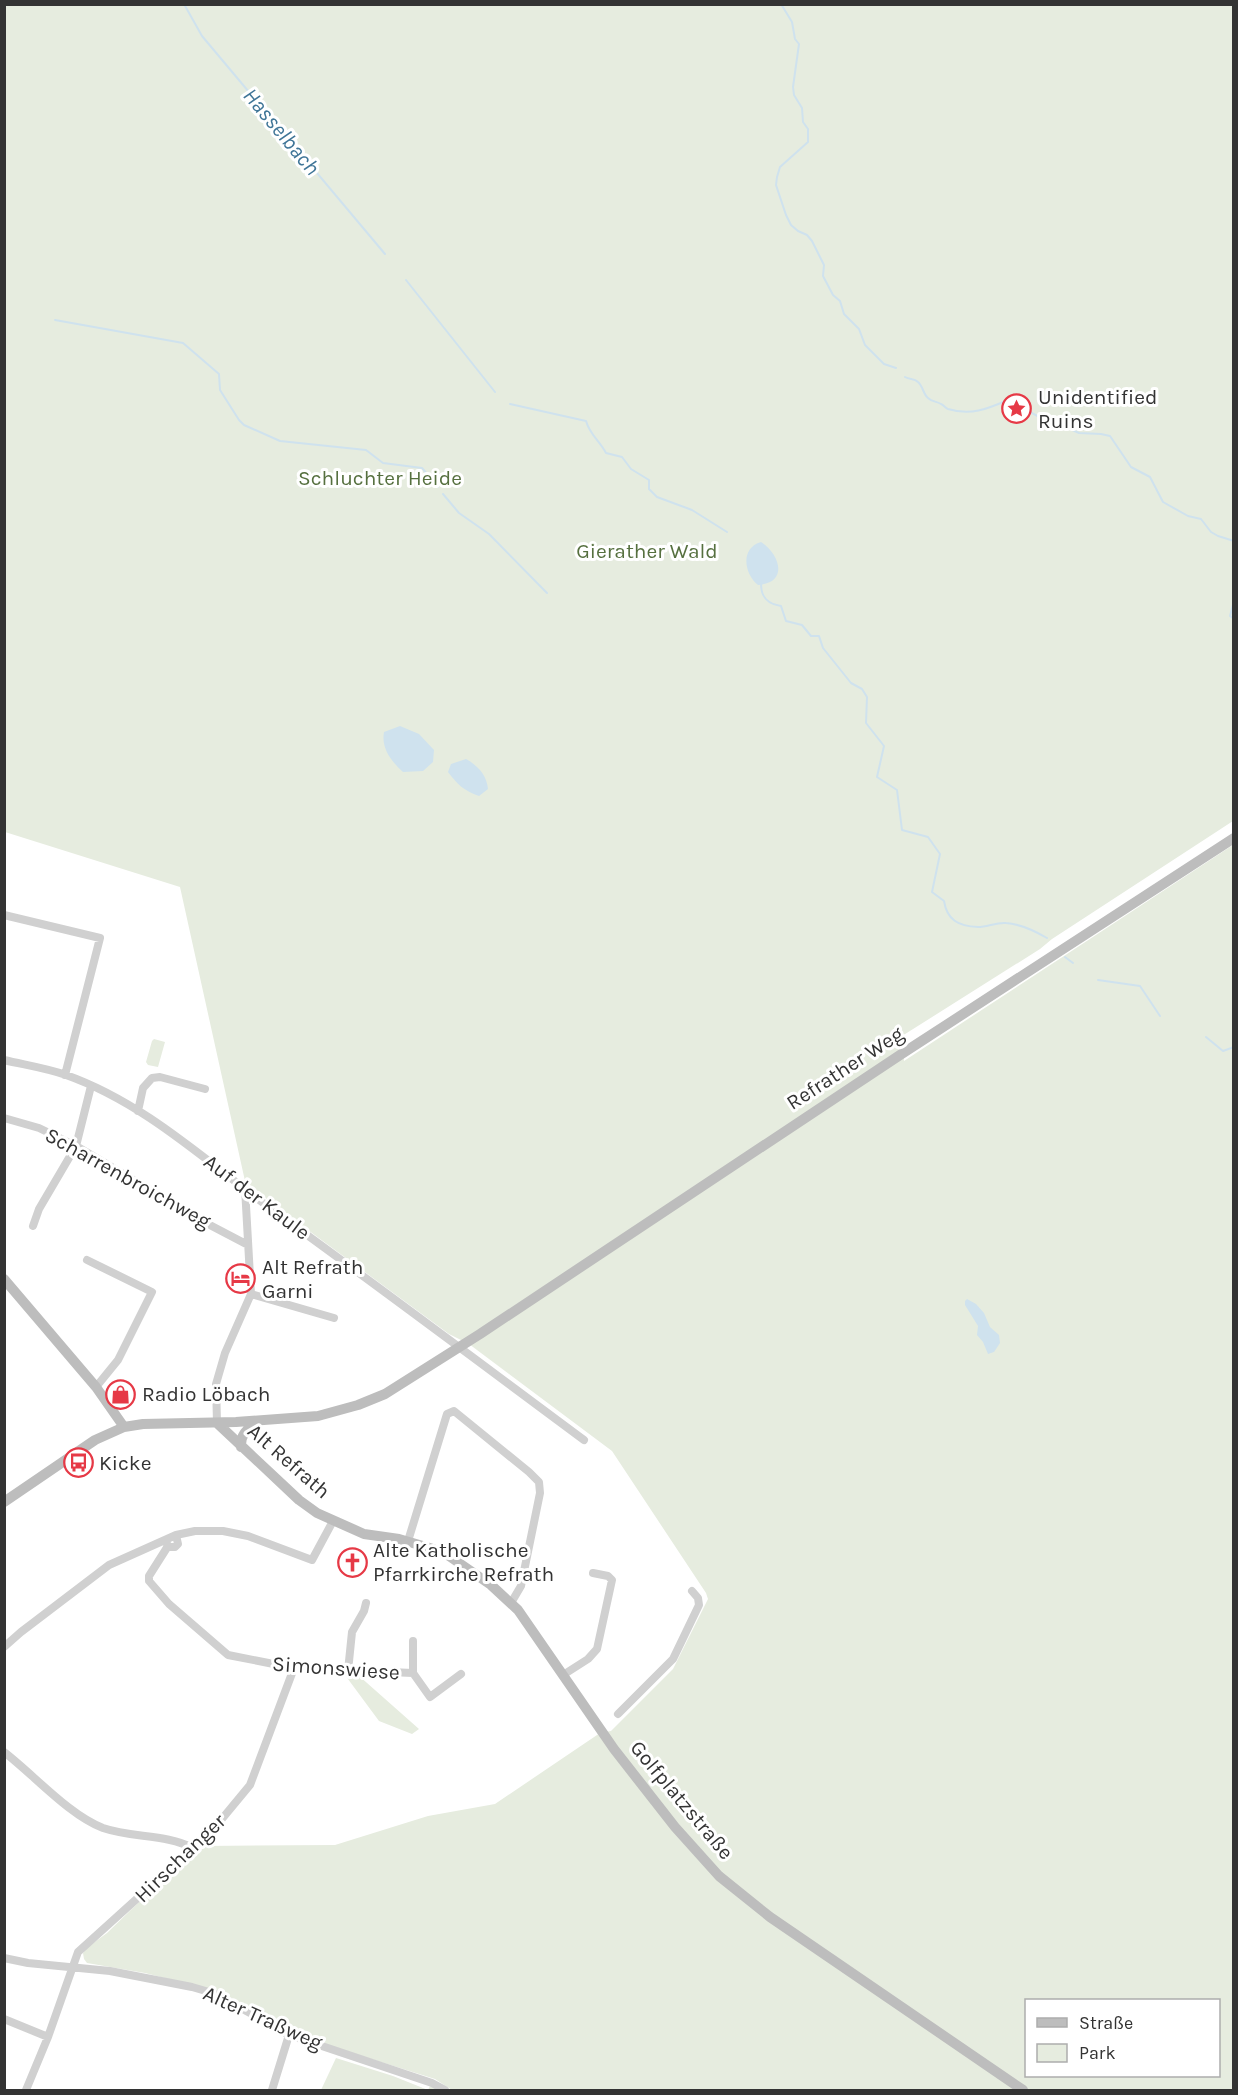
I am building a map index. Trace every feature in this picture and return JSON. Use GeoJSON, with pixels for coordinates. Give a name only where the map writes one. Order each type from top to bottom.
{"type":"FeatureCollection","features":[{"type":"Feature","properties":{"kind":"main road","name":"Refrather Weg"},"geometry":{"type":"LineString","coordinates":[[4,1502],[95,1440],[124,1427],[143,1424],[218,1423],[318,1416],[358,1405],[385,1394],[480,1334],[1233,838]]}},
{"type":"Feature","properties":{"kind":"main road"},"geometry":{"type":"LineString","coordinates":[[4,1279],[96,1387],[124,1427]]}},
{"type":"Feature","properties":{"kind":"main road"},"geometry":{"type":"LineString","coordinates":[[241,1447],[240,1440],[244,1432],[256,1421]]}},
{"type":"Feature","properties":{"kind":"main road","name":"Alt Refrath"},"geometry":{"type":"LineString","coordinates":[[218,1423],[299,1500],[317,1513],[364,1534],[408,1541]]}},
{"type":"Feature","properties":{"kind":"main road","name":"Golfplatzstraße"},"geometry":{"type":"LineString","coordinates":[[408,1541],[449,1556],[476,1573],[511,1603],[530,1626],[614,1749],[696,1852],[719,1875],[777,1922],[1023,2091]]}},
{"type":"Feature","properties":{"kind":"street"},"geometry":{"type":"LineString","coordinates":[[4,915],[100,938],[65,1075]]}},
{"type":"Feature","properties":{"kind":"street","name":"Auf der Kaule"},"geometry":{"type":"LineString","coordinates":[[4,1060],[65,1075],[138,1111],[184,1142],[268,1207],[584,1440]]}},
{"type":"Feature","properties":{"kind":"street"},"geometry":{"type":"LineString","coordinates":[[138,1111],[143,1088],[152,1078],[160,1077],[205,1089]]}},
{"type":"Feature","properties":{"kind":"street"},"geometry":{"type":"LineString","coordinates":[[33,1226],[39,1209],[76,1146],[91,1086]]}},
{"type":"Feature","properties":{"kind":"street","name":"Scharrenbroichweg"},"geometry":{"type":"LineString","coordinates":[[4,1118],[39,1128],[76,1146],[248,1245]]}},
{"type":"Feature","properties":{"kind":"street"},"geometry":{"type":"LineString","coordinates":[[218,1423],[216,1384],[231,1339],[251,1294],[246,1188]]}},
{"type":"Feature","properties":{"kind":"street"},"geometry":{"type":"LineString","coordinates":[[87,1260],[152,1292],[118,1360],[96,1387]]}},
{"type":"Feature","properties":{"kind":"street"},"geometry":{"type":"LineString","coordinates":[[251,1294],[334,1318]]}},
{"type":"Feature","properties":{"kind":"street"},"geometry":{"type":"LineString","coordinates":[[408,1541],[447,1414],[454,1411],[539,1482],[540,1493],[534,1528],[521,1586],[511,1603]]}},
{"type":"Feature","properties":{"kind":"street"},"geometry":{"type":"LineString","coordinates":[[4,1647],[109,1565],[167,1543],[176,1535],[195,1531],[223,1531],[248,1536],[312,1560],[333,1521]]}},
{"type":"Feature","properties":{"kind":"street","name":"Simonswiese"},"geometry":{"type":"LineString","coordinates":[[167,1543],[149,1576],[149,1581],[169,1604],[228,1656],[294,1668],[413,1673]]}},
{"type":"Feature","properties":{"kind":"street"},"geometry":{"type":"LineString","coordinates":[[563,1675],[594,1654],[600,1644],[612,1580],[608,1576],[593,1573]]}},
{"type":"Feature","properties":{"kind":"street"},"geometry":{"type":"LineString","coordinates":[[618,1714],[673,1659],[699,1605],[698,1598],[692,1591]]}},
{"type":"Feature","properties":{"kind":"street"},"geometry":{"type":"LineString","coordinates":[[348,1671],[352,1632],[366,1603]]}},
{"type":"Feature","properties":{"kind":"street","name":"Simonswiese"},"geometry":{"type":"LineString","coordinates":[[413,1641],[413,1673],[430,1697],[461,1674]]}},
{"type":"Feature","properties":{"kind":"street","name":"Hirschanger"},"geometry":{"type":"LineString","coordinates":[[26,2091],[78,1952],[193,1848],[202,1843],[250,1785],[294,1668]]}},
{"type":"Feature","properties":{"kind":"street"},"geometry":{"type":"LineString","coordinates":[[4,1752],[91,1822],[128,1835],[179,1841],[193,1848]]}},
{"type":"Feature","properties":{"kind":"street","name":"Alter Traßweg"},"geometry":{"type":"LineString","coordinates":[[4,1958],[28,1963],[110,1971],[216,1994],[289,2035],[432,2083],[445,2091]]}},
{"type":"Feature","properties":{"kind":"street"},"geometry":{"type":"LineString","coordinates":[[4,2019],[48,2037]]}},
{"type":"Feature","properties":{"kind":"street"},"geometry":{"type":"LineString","coordinates":[[272,2091],[289,2035]]}},
{"type":"Feature","properties":{"kind":"green space","name":"Schluchter Heide"},"geometry":{"type":"Polygon","coordinates":[[[4,5],[1233,5],[1233,821],[1040,949],[902,1036],[904,1061],[1233,845],[1233,2090],[452,2090],[435,2079],[292,2034],[212,1990],[145,1973],[87,1963],[83,1953],[88,1947],[107,1933],[193,1850],[204,1846],[335,1845],[428,1816],[495,1804],[600,1733],[611,1731],[673,1669],[708,1599],[612,1451],[469,1344],[449,1334],[274,1205],[245,1181],[180,887],[5,832],[4,5]]]}},
{"type":"Feature","properties":{"kind":"green space"},"geometry":{"type":"Polygon","coordinates":[[[154,1039],[165,1042],[158,1067],[148,1065],[146,1062],[154,1039]]]}},
{"type":"Feature","properties":{"kind":"green space"},"geometry":{"type":"Polygon","coordinates":[[[346,1672],[358,1675],[419,1729],[412,1734],[379,1721],[345,1675],[346,1672]]]}},
{"type":"Feature","properties":{"kind":"green space"},"geometry":{"type":"Polygon","coordinates":[[[336,2058],[393,2076],[428,2090],[321,2090],[336,2058]]]}},
{"type":"Feature","properties":{"kind":"water"},"geometry":{"type":"Polygon","coordinates":[[[761,542],[768,547],[777,560],[778,574],[768,583],[758,585],[753,580],[746,562],[750,550],[761,542]]]}},
{"type":"Feature","properties":{"kind":"water"},"geometry":{"type":"Polygon","coordinates":[[[400,726],[419,734],[434,750],[433,762],[423,771],[403,772],[388,754],[383,738],[384,732],[400,726]]]}},
{"type":"Feature","properties":{"kind":"water"},"geometry":{"type":"Polygon","coordinates":[[[466,759],[478,767],[486,779],[488,789],[479,796],[461,787],[448,772],[451,764],[466,759]]]}},
{"type":"Feature","properties":{"kind":"water"},"geometry":{"type":"Polygon","coordinates":[[[967,1299],[976,1304],[984,1313],[990,1327],[999,1335],[1000,1343],[994,1352],[988,1354],[977,1335],[978,1326],[965,1305],[967,1299]]]}},
{"type":"Feature","properties":{"kind":"waterway","name":"Hasselbach"},"geometry":{"type":"LineString","coordinates":[[184,4],[202,36],[385,254]]}},
{"type":"Feature","properties":{"kind":"waterway"},"geometry":{"type":"LineString","coordinates":[[781,4],[792,22],[795,39],[799,44],[793,87],[794,95],[802,108],[803,122],[808,129],[808,142],[780,167],[776,185],[791,225],[812,241],[824,265],[823,276],[833,295],[840,301],[844,314],[859,329],[865,345],[884,364],[896,368]]}},
{"type":"Feature","properties":{"kind":"waterway","name":"Hasselbach"},"geometry":{"type":"LineString","coordinates":[[406,280],[495,392]]}},
{"type":"Feature","properties":{"kind":"waterway"},"geometry":{"type":"LineString","coordinates":[[55,320],[183,343],[219,374],[220,390],[244,425],[280,441],[366,450],[383,463],[422,468],[438,487]]}},
{"type":"Feature","properties":{"kind":"waterway"},"geometry":{"type":"LineString","coordinates":[[905,377],[916,381],[928,398],[948,409],[972,412],[1008,400],[1054,425],[1079,433],[1110,436],[1131,467],[1150,477],[1163,502],[1188,516],[1201,519],[1211,532],[1234,541]]}},
{"type":"Feature","properties":{"kind":"waterway","name":"Hasselbach"},"geometry":{"type":"LineString","coordinates":[[510,404],[586,421],[606,453],[622,457],[631,469],[649,480],[649,489],[657,497],[692,510],[727,532]]}},
{"type":"Feature","properties":{"kind":"waterway"},"geometry":{"type":"LineString","coordinates":[[443,494],[459,513],[489,534],[547,593]]}},
{"type":"Feature","properties":{"kind":"waterway","name":"Hasselbach"},"geometry":{"type":"LineString","coordinates":[[761,584],[764,597],[772,604],[781,606],[786,621],[802,625],[811,636],[819,636],[823,648],[851,683],[862,689],[867,697],[866,723],[884,746],[877,777],[897,790],[902,830],[928,837],[940,854],[932,892],[944,901],[951,917],[959,923],[971,926],[981,927],[1003,923],[1017,925],[1047,938]]}},
{"type":"Feature","properties":{"kind":"waterway"},"geometry":{"type":"LineString","coordinates":[[1234,601],[1230,616],[1234,619]]}},
{"type":"Feature","properties":{"kind":"waterway"},"geometry":{"type":"LineString","coordinates":[[1065,957],[1073,963]]}},
{"type":"Feature","properties":{"kind":"waterway","name":"Hasselbach"},"geometry":{"type":"LineString","coordinates":[[1098,980],[1140,986],[1160,1016]]}},
{"type":"Feature","properties":{"kind":"waterway","name":"Hasselbach"},"geometry":{"type":"LineString","coordinates":[[1206,1037],[1223,1051],[1234,1047]]}},
{"type":"Feature","properties":{"kind":"place","name":"Unidentified Ruins"},"geometry":{"type":"Point","coordinates":[1017,409]}},
{"type":"Feature","properties":{"kind":"place","name":"Alt Refrath Garni"},"geometry":{"type":"Point","coordinates":[241,1279]}},
{"type":"Feature","properties":{"kind":"place","name":"Radio Löbach"},"geometry":{"type":"Point","coordinates":[121,1394]}},
{"type":"Feature","properties":{"kind":"place","name":"Kicke"},"geometry":{"type":"Point","coordinates":[78,1463]}},
{"type":"Feature","properties":{"kind":"place","name":"Alte Katholische Pfarrkirche Refrath"},"geometry":{"type":"Point","coordinates":[352,1562]}},
{"type":"Feature","properties":{"kind":"park label","name":"Gierather Wald"},"geometry":{"type":"Point","coordinates":[647,551]}}]}
